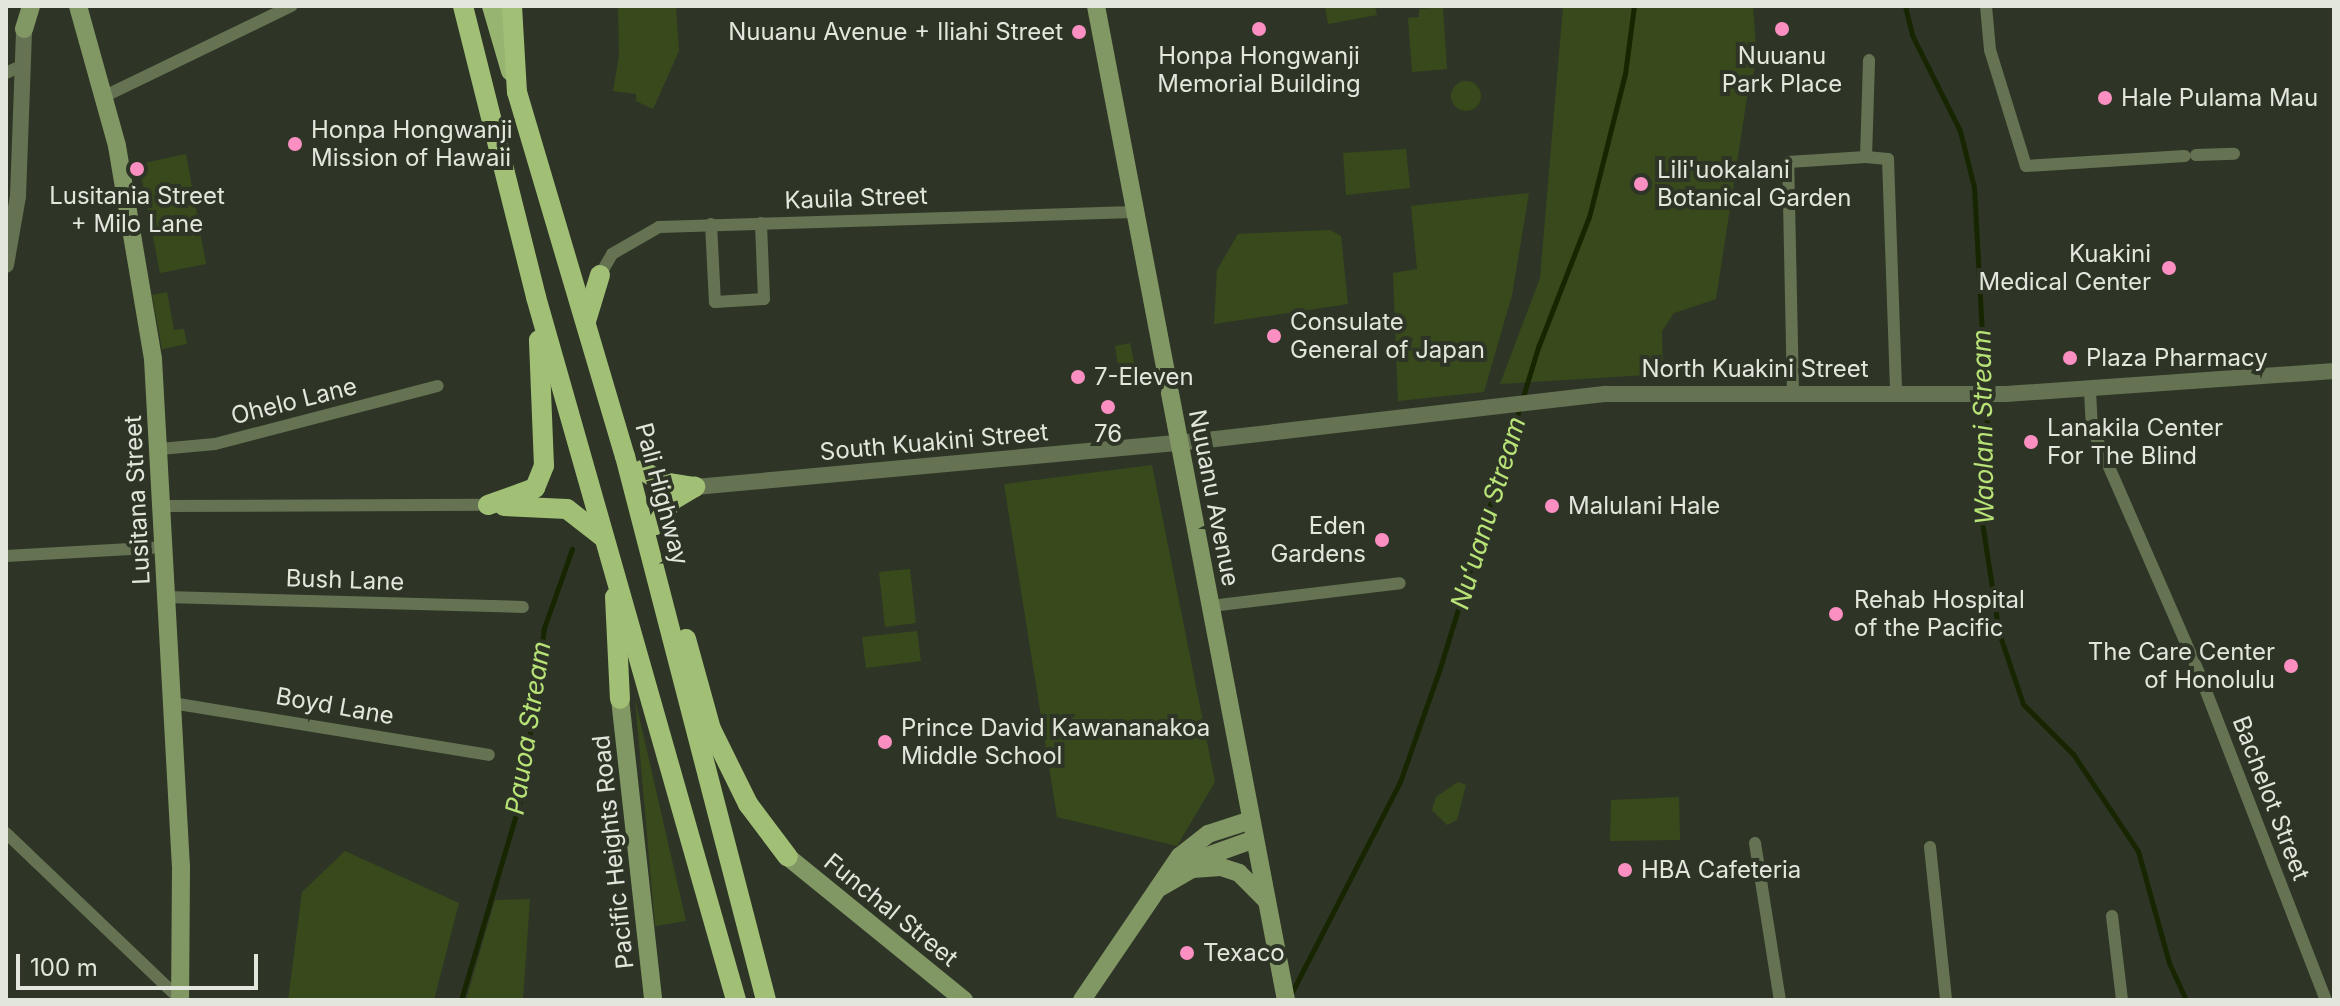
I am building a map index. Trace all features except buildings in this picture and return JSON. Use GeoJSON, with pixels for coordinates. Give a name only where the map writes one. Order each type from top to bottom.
{"type":"FeatureCollection","features":[{"type":"Feature","properties":{"kind":"highway"},"geometry":{"type":"LineString","coordinates":[[452,6],[492,124]]}},
{"type":"Feature","properties":{"kind":"highway"},"geometry":{"type":"LineString","coordinates":[[463,6],[536,297],[736,1000]]}},
{"type":"Feature","properties":{"kind":"highway"},"geometry":{"type":"LineString","coordinates":[[512,6],[515,82]]}},
{"type":"Feature","properties":{"kind":"highway","name":"Pali Highway"},"geometry":{"type":"LineString","coordinates":[[515,82],[598,364],[766,1000]]}},
{"type":"Feature","properties":{"kind":"highway"},"geometry":{"type":"LineString","coordinates":[[586,321],[600,275]]}},
{"type":"Feature","properties":{"kind":"highway"},"geometry":{"type":"LineString","coordinates":[[488,505],[535,488],[544,466],[536,297]]}},
{"type":"Feature","properties":{"kind":"highway"},"geometry":{"type":"LineString","coordinates":[[598,364],[614,370],[711,729],[748,804],[788,857]]}},
{"type":"Feature","properties":{"kind":"highway"},"geometry":{"type":"LineString","coordinates":[[642,470],[658,480],[695,487]]}},
{"type":"Feature","properties":{"kind":"highway"},"geometry":{"type":"LineString","coordinates":[[656,525],[673,500],[695,487]]}},
{"type":"Feature","properties":{"kind":"highway"},"geometry":{"type":"LineString","coordinates":[[488,505],[567,509],[604,538]]}},
{"type":"Feature","properties":{"kind":"highway"},"geometry":{"type":"LineString","coordinates":[[616,577],[620,699]]}},
{"type":"Feature","properties":{"kind":"main road"},"geometry":{"type":"LineString","coordinates":[[24,29],[25,6]]}},
{"type":"Feature","properties":{"kind":"main road"},"geometry":{"type":"LineString","coordinates":[[24,29],[31,6]]}},
{"type":"Feature","properties":{"kind":"main road","name":"Lusitana Street"},"geometry":{"type":"LineString","coordinates":[[78,6],[105,96],[142,287],[160,449],[184,924],[180,1000]]}},
{"type":"Feature","properties":{"kind":"main road","name":"Pali Highway"},"geometry":{"type":"LineString","coordinates":[[492,6],[515,82]]}},
{"type":"Feature","properties":{"kind":"main road","name":"Nuuanu Avenue"},"geometry":{"type":"LineString","coordinates":[[1096,6],[1286,1000]]}},
{"type":"Feature","properties":{"kind":"main road","name":"Pacific Heights Road"},"geometry":{"type":"LineString","coordinates":[[620,699],[653,1000]]}},
{"type":"Feature","properties":{"kind":"main road"},"geometry":{"type":"LineString","coordinates":[[1082,1000],[1195,841],[1251,820]]}},
{"type":"Feature","properties":{"kind":"main road"},"geometry":{"type":"LineString","coordinates":[[1159,888],[1191,860],[1255,839]]}},
{"type":"Feature","properties":{"kind":"main road","name":"Funchal Street"},"geometry":{"type":"LineString","coordinates":[[788,857],[964,1000]]}},
{"type":"Feature","properties":{"kind":"main road"},"geometry":{"type":"LineString","coordinates":[[1159,888],[1192,869],[1221,867],[1249,881],[1268,902]]}},
{"type":"Feature","properties":{"kind":"street"},"geometry":{"type":"LineString","coordinates":[[105,96],[291,6]]}},
{"type":"Feature","properties":{"kind":"street"},"geometry":{"type":"LineString","coordinates":[[1986,6],[1990,50],[2026,166],[2234,154]]}},
{"type":"Feature","properties":{"kind":"street"},"geometry":{"type":"LineString","coordinates":[[6,265],[18,196],[24,29]]}},
{"type":"Feature","properties":{"kind":"street"},"geometry":{"type":"LineString","coordinates":[[1866,157],[1869,60]]}},
{"type":"Feature","properties":{"kind":"street"},"geometry":{"type":"LineString","coordinates":[[6,73],[23,65]]}},
{"type":"Feature","properties":{"kind":"street"},"geometry":{"type":"LineString","coordinates":[[1793,393],[1788,162],[1866,157],[1888,159],[1896,393]]}},
{"type":"Feature","properties":{"kind":"street","name":"Kauila Street"},"geometry":{"type":"LineString","coordinates":[[600,275],[612,254],[632,239],[659,227],[1133,212]]}},
{"type":"Feature","properties":{"kind":"street"},"geometry":{"type":"LineString","coordinates":[[711,224],[715,302],[764,299],[761,223]]}},
{"type":"Feature","properties":{"kind":"street","name":"North Kuakini Street"},"geometry":{"type":"LineString","coordinates":[[1178,443],[1606,394],[1896,393],[1952,396],[2090,391],[2334,371]]}},
{"type":"Feature","properties":{"kind":"street","name":"Ohelo Lane"},"geometry":{"type":"LineString","coordinates":[[160,449],[215,444],[438,386]]}},
{"type":"Feature","properties":{"kind":"street","name":"Bachelot Street"},"geometry":{"type":"LineString","coordinates":[[2090,391],[2092,428],[2199,673],[2326,1000]]}},
{"type":"Feature","properties":{"kind":"street","name":"South Kuakini Street"},"geometry":{"type":"LineString","coordinates":[[695,487],[1178,443]]}},
{"type":"Feature","properties":{"kind":"street"},"geometry":{"type":"LineString","coordinates":[[164,506],[488,505]]}},
{"type":"Feature","properties":{"kind":"street"},"geometry":{"type":"LineString","coordinates":[[6,556],[166,547]]}},
{"type":"Feature","properties":{"kind":"street"},"geometry":{"type":"LineString","coordinates":[[1211,606],[1400,583]]}},
{"type":"Feature","properties":{"kind":"street","name":"Bush Lane"},"geometry":{"type":"LineString","coordinates":[[166,597],[523,607]]}},
{"type":"Feature","properties":{"kind":"street","name":"Boyd Lane"},"geometry":{"type":"LineString","coordinates":[[172,703],[489,755]]}},
{"type":"Feature","properties":{"kind":"street"},"geometry":{"type":"LineString","coordinates":[[6,833],[180,1000]]}},
{"type":"Feature","properties":{"kind":"street"},"geometry":{"type":"LineString","coordinates":[[1755,843],[1780,1000]]}},
{"type":"Feature","properties":{"kind":"street"},"geometry":{"type":"LineString","coordinates":[[1930,847],[1946,1000]]}},
{"type":"Feature","properties":{"kind":"street"},"geometry":{"type":"LineString","coordinates":[[2112,916],[2122,1000]]}},
{"type":"Feature","properties":{"kind":"green space"},"geometry":{"type":"Polygon","coordinates":[[[618,6],[676,6],[679,51],[653,109],[636,101],[636,94],[613,91],[619,56],[618,6]]]}},
{"type":"Feature","properties":{"kind":"green space"},"geometry":{"type":"Polygon","coordinates":[[[1325,6],[1375,6],[1377,15],[1328,24],[1325,6]]]}},
{"type":"Feature","properties":{"kind":"green space","name":"Lili'uokalani Botanical Garden"},"geometry":{"type":"Polygon","coordinates":[[[1563,6],[1753,6],[1757,61],[1748,91],[1716,299],[1674,313],[1662,331],[1663,374],[1500,384],[1540,278],[1563,6]]]}},
{"type":"Feature","properties":{"kind":"green space"},"geometry":{"type":"Polygon","coordinates":[[[1443,7],[1447,69],[1412,72],[1408,18],[1419,17],[1419,9],[1443,7]]]}},
{"type":"Feature","properties":{"kind":"green space"},"geometry":{"type":"Polygon","coordinates":[[[1466,81],[1477,85],[1481,96],[1477,107],[1466,111],[1455,107],[1451,96],[1455,85],[1466,81]]]}},
{"type":"Feature","properties":{"kind":"green space"},"geometry":{"type":"Polygon","coordinates":[[[1406,149],[1410,188],[1346,195],[1343,153],[1406,149]]]}},
{"type":"Feature","properties":{"kind":"green space"},"geometry":{"type":"Polygon","coordinates":[[[186,154],[206,264],[160,273],[139,164],[186,154]]]}},
{"type":"Feature","properties":{"kind":"green space"},"geometry":{"type":"Polygon","coordinates":[[[1529,193],[1512,295],[1484,392],[1398,401],[1393,273],[1417,269],[1411,206],[1529,193]]]}},
{"type":"Feature","properties":{"kind":"green space"},"geometry":{"type":"Polygon","coordinates":[[[1330,230],[1341,236],[1348,304],[1214,324],[1217,270],[1238,234],[1330,230]]]}},
{"type":"Feature","properties":{"kind":"green space"},"geometry":{"type":"Polygon","coordinates":[[[167,292],[174,330],[184,329],[187,344],[162,349],[152,295],[167,292]]]}},
{"type":"Feature","properties":{"kind":"green space"},"geometry":{"type":"Polygon","coordinates":[[[1130,343],[1139,386],[1121,386],[1115,346],[1130,343]]]}},
{"type":"Feature","properties":{"kind":"green space"},"geometry":{"type":"Polygon","coordinates":[[[1152,465],[1215,782],[1177,846],[1057,817],[1004,484],[1152,465]]]}},
{"type":"Feature","properties":{"kind":"green space"},"geometry":{"type":"Polygon","coordinates":[[[910,569],[916,623],[885,627],[879,572],[910,569]]]}},
{"type":"Feature","properties":{"kind":"green space"},"geometry":{"type":"Polygon","coordinates":[[[917,631],[921,661],[866,668],[862,637],[917,631]]]}},
{"type":"Feature","properties":{"kind":"green space"},"geometry":{"type":"Polygon","coordinates":[[[635,700],[686,921],[655,926],[635,700]]]}},
{"type":"Feature","properties":{"kind":"green space"},"geometry":{"type":"Polygon","coordinates":[[[1458,782],[1466,785],[1457,820],[1447,825],[1432,810],[1436,797],[1458,782]]]}},
{"type":"Feature","properties":{"kind":"green space"},"geometry":{"type":"Polygon","coordinates":[[[1679,797],[1680,840],[1610,841],[1611,800],[1679,797]]]}},
{"type":"Feature","properties":{"kind":"green space"},"geometry":{"type":"Polygon","coordinates":[[[345,851],[459,903],[434,1000],[288,1000],[302,892],[345,851]]]}},
{"type":"Feature","properties":{"kind":"green space"},"geometry":{"type":"Polygon","coordinates":[[[530,899],[523,1000],[466,1000],[495,900],[530,899]]]}},
{"type":"Feature","properties":{"kind":"waterway","name":"Nuʻuanu Stream"},"geometry":{"type":"LineString","coordinates":[[1292,992],[1400,782],[1440,668],[1539,345],[1589,217],[1625,74],[1634,6]]}},
{"type":"Feature","properties":{"kind":"waterway","name":"Waolani Stream"},"geometry":{"type":"LineString","coordinates":[[1905,6],[1912,35],[1960,131],[1974,187],[1987,428],[1980,509],[1999,633],[2023,704],[2073,754],[2138,851],[2169,963],[2186,1000]]}},
{"type":"Feature","properties":{"kind":"waterway","name":"Pauoa Stream"},"geometry":{"type":"LineString","coordinates":[[461,1000],[521,798],[544,628],[572,549]]}},
{"type":"Feature","properties":{"kind":"place","name":"Honpa Hongwanji Memorial Building"},"geometry":{"type":"Point","coordinates":[1259,29]}},
{"type":"Feature","properties":{"kind":"place","name":"Nuuanu Park Place"},"geometry":{"type":"Point","coordinates":[1782,29]}},
{"type":"Feature","properties":{"kind":"place","name":"Nuuanu Avenue + Iliahi Street"},"geometry":{"type":"Point","coordinates":[1079,32]}},
{"type":"Feature","properties":{"kind":"place","name":"Hale Pulama Mau"},"geometry":{"type":"Point","coordinates":[2105,98]}},
{"type":"Feature","properties":{"kind":"place","name":"Honpa Hongwanji Mission of Hawaii"},"geometry":{"type":"Point","coordinates":[295,144]}},
{"type":"Feature","properties":{"kind":"place","name":"Lusitania Street + Milo Lane"},"geometry":{"type":"Point","coordinates":[137,169]}},
{"type":"Feature","properties":{"kind":"place","name":"Lili'uokalani Botanical Garden"},"geometry":{"type":"Point","coordinates":[1641,184]}},
{"type":"Feature","properties":{"kind":"place","name":"Kuakini Medical Center"},"geometry":{"type":"Point","coordinates":[2169,268]}},
{"type":"Feature","properties":{"kind":"place","name":"Consulate General of Japan"},"geometry":{"type":"Point","coordinates":[1274,336]}},
{"type":"Feature","properties":{"kind":"place","name":"Plaza Pharmacy"},"geometry":{"type":"Point","coordinates":[2070,358]}},
{"type":"Feature","properties":{"kind":"place","name":"7-Eleven"},"geometry":{"type":"Point","coordinates":[1078,377]}},
{"type":"Feature","properties":{"kind":"place","name":"76"},"geometry":{"type":"Point","coordinates":[1108,407]}},
{"type":"Feature","properties":{"kind":"place","name":"Lanakila Center For The Blind"},"geometry":{"type":"Point","coordinates":[2031,442]}},
{"type":"Feature","properties":{"kind":"place","name":"Malulani Hale"},"geometry":{"type":"Point","coordinates":[1552,506]}},
{"type":"Feature","properties":{"kind":"place","name":"Eden Gardens"},"geometry":{"type":"Point","coordinates":[1382,540]}},
{"type":"Feature","properties":{"kind":"place","name":"Rehab Hospital of the Pacific"},"geometry":{"type":"Point","coordinates":[1836,614]}},
{"type":"Feature","properties":{"kind":"place","name":"The Care Center of Honolulu"},"geometry":{"type":"Point","coordinates":[2291,666]}},
{"type":"Feature","properties":{"kind":"place","name":"Prince David Kawananakoa Middle School"},"geometry":{"type":"Point","coordinates":[885,742]}},
{"type":"Feature","properties":{"kind":"place","name":"HBA Cafeteria"},"geometry":{"type":"Point","coordinates":[1625,870]}},
{"type":"Feature","properties":{"kind":"place","name":"Texaco"},"geometry":{"type":"Point","coordinates":[1187,953]}}]}
